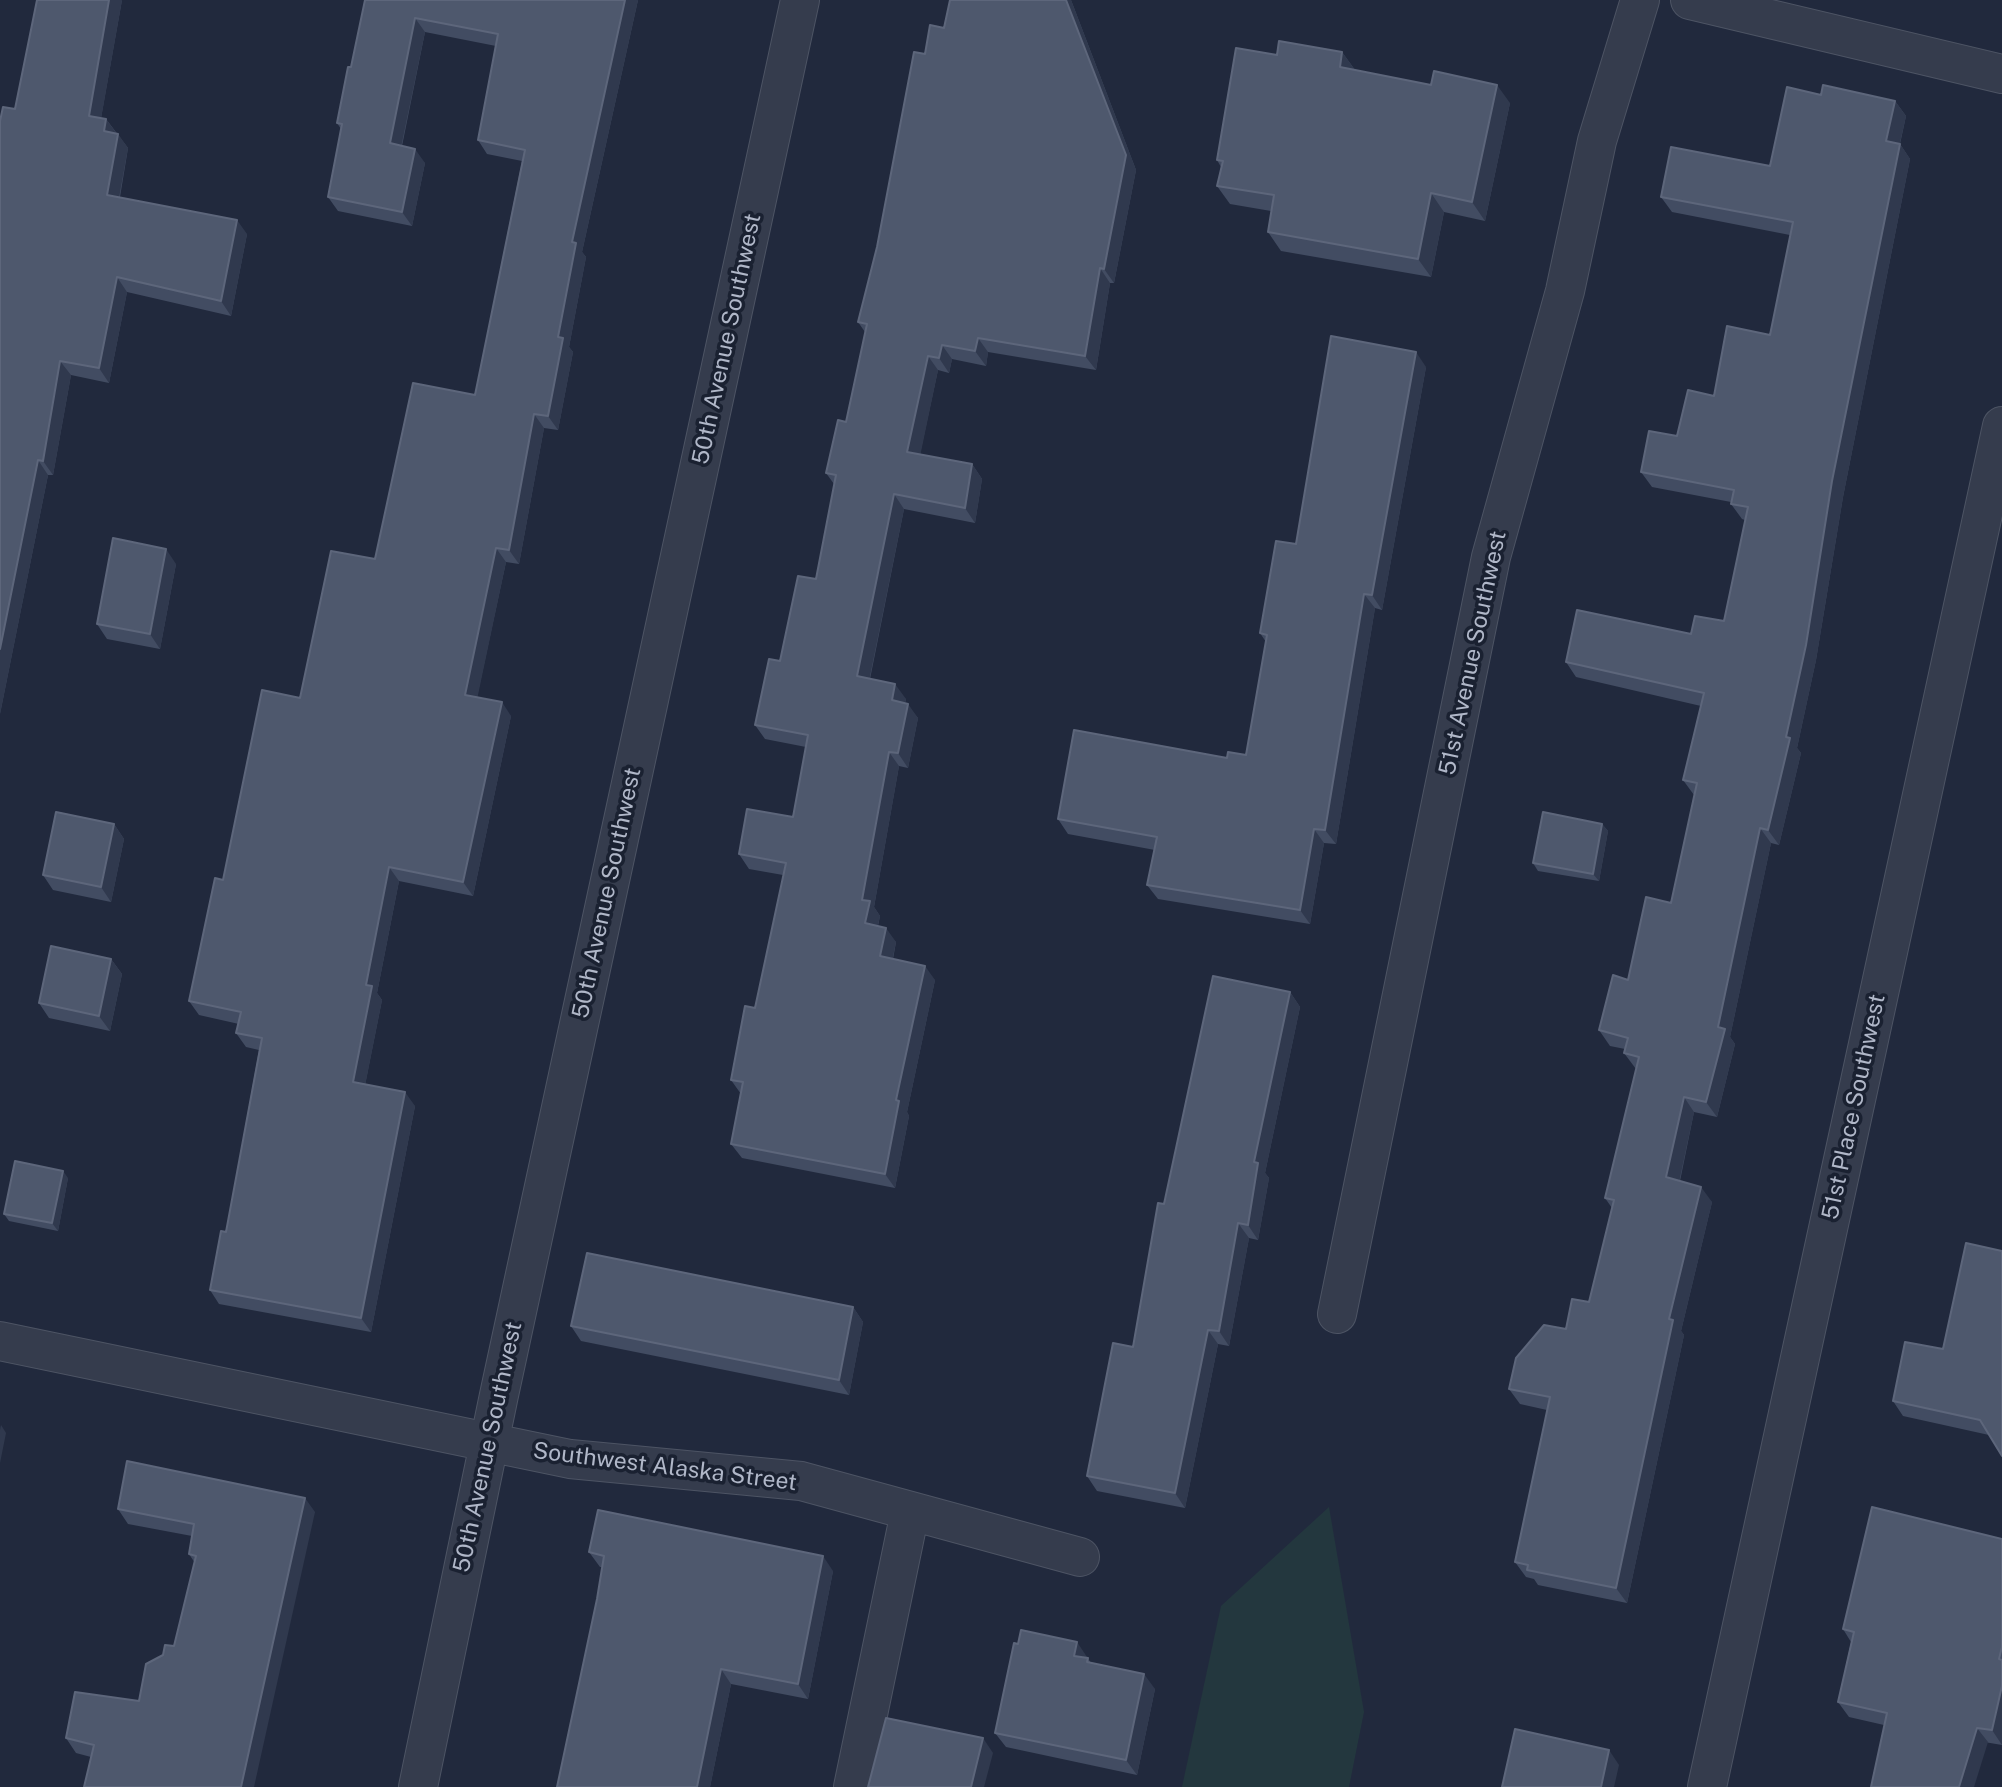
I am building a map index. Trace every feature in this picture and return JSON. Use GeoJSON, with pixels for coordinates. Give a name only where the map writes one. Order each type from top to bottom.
{"type":"FeatureCollection","features":[{"type":"Feature","properties":{"kind":"street","name":"50th Avenue Southwest"},"geometry":{"type":"LineString","coordinates":[[418,1787],[489,1443],[800,0]]}},
{"type":"Feature","properties":{"kind":"street","name":"51st Avenue Southwest"},"geometry":{"type":"LineString","coordinates":[[1337,1314],[1491,557],[1565,291],[1597,141],[1640,0]]}},
{"type":"Feature","properties":{"kind":"street"},"geometry":{"type":"LineString","coordinates":[[1690,0],[2002,74]]}},
{"type":"Feature","properties":{"kind":"street","name":"51st Place Southwest"},"geometry":{"type":"LineString","coordinates":[[1707,1787],[2002,426]]}},
{"type":"Feature","properties":{"kind":"street","name":"Southwest Alaska Street"},"geometry":{"type":"LineString","coordinates":[[0,1341],[570,1459],[801,1482],[1080,1557]]}},
{"type":"Feature","properties":{"kind":"street"},"geometry":{"type":"LineString","coordinates":[[853,1787],[910,1512]]}},
{"type":"Feature","properties":{"kind":"shaded area"},"geometry":{"type":"Polygon","coordinates":[[[1329,1507],[1364,1712],[1349,1787],[1182,1787],[1221,1606],[1329,1507]]]}},
{"type":"Feature","properties":{"kind":"building"},"geometry":{"type":"Polygon","coordinates":[[[37,0],[109,0],[89,116],[106,119],[104,131],[118,134],[107,195],[237,220],[221,301],[117,277],[99,368],[60,361],[43,461],[38,460],[0,649],[0,121],[3,107],[15,109],[37,0]]]}},
{"type":"Feature","properties":{"kind":"building"},"geometry":{"type":"Polygon","coordinates":[[[365,0],[625,0],[572,242],[576,243],[558,337],[563,338],[548,416],[534,414],[509,550],[496,548],[465,695],[502,702],[463,882],[389,867],[366,985],[372,986],[353,1082],[405,1092],[361,1318],[210,1290],[221,1231],[226,1232],[262,1038],[236,1033],[241,1012],[189,1001],[215,878],[223,880],[262,690],[300,698],[331,551],[375,559],[413,383],[475,395],[525,150],[478,140],[498,34],[415,18],[390,143],[415,149],[402,212],[328,197],[342,124],[337,123],[365,0]]]}},
{"type":"Feature","properties":{"kind":"building"},"geometry":{"type":"Polygon","coordinates":[[[950,0],[1066,0],[1126,155],[1104,269],[1100,268],[1085,356],[978,338],[975,351],[942,345],[939,358],[928,356],[907,452],[972,464],[965,508],[894,494],[857,676],[895,684],[892,700],[908,704],[898,753],[889,752],[862,900],[870,901],[865,923],[886,928],[880,956],[925,966],[896,1100],[899,1101],[885,1174],[731,1144],[743,1082],[731,1080],[745,1006],[755,1008],[786,863],[739,854],[747,809],[793,817],[808,735],[755,725],[769,659],[780,661],[798,576],[816,579],[836,475],[826,473],[838,420],[846,422],[867,324],[858,322],[877,247],[914,52],[925,54],[930,25],[944,28],[950,0]]]}},
{"type":"Feature","properties":{"kind":"building"},"geometry":{"type":"Polygon","coordinates":[[[1279,41],[1342,52],[1340,67],[1431,85],[1434,71],[1497,85],[1472,202],[1431,193],[1418,259],[1268,232],[1274,195],[1217,186],[1223,161],[1217,160],[1236,48],[1277,55],[1279,41]]]}},
{"type":"Feature","properties":{"kind":"building"},"geometry":{"type":"Polygon","coordinates":[[[1823,85],[1895,101],[1886,141],[1900,144],[1832,481],[1806,645],[1786,737],[1790,738],[1768,830],[1760,828],[1718,1027],[1725,1029],[1706,1102],[1684,1097],[1666,1177],[1701,1187],[1669,1319],[1673,1320],[1616,1588],[1527,1570],[1528,1565],[1515,1562],[1550,1397],[1509,1389],[1516,1358],[1544,1325],[1566,1329],[1572,1299],[1589,1302],[1614,1200],[1605,1198],[1639,1057],[1624,1053],[1628,1038],[1599,1030],[1613,975],[1628,980],[1646,897],[1671,903],[1697,783],[1683,780],[1704,693],[1566,662],[1577,610],[1691,634],[1695,616],[1724,621],[1748,507],[1731,504],[1734,490],[1641,472],[1649,431],[1677,436],[1688,390],[1714,396],[1727,326],[1770,335],[1793,222],[1661,197],[1671,147],[1770,166],[1787,87],[1821,95],[1823,85]]]}},
{"type":"Feature","properties":{"kind":"building"},"geometry":{"type":"Polygon","coordinates":[[[1331,336],[1416,352],[1372,595],[1364,594],[1325,830],[1314,829],[1300,910],[1147,885],[1157,837],[1058,819],[1074,730],[1227,758],[1228,752],[1246,755],[1267,635],[1260,633],[1276,541],[1296,544],[1331,336]]]}},
{"type":"Feature","properties":{"kind":"building"},"geometry":{"type":"Polygon","coordinates":[[[113,538],[166,549],[150,634],[97,624],[113,538]]]}},
{"type":"Feature","properties":{"kind":"building"},"geometry":{"type":"Polygon","coordinates":[[[56,812],[114,824],[101,887],[43,875],[56,812]]]}},
{"type":"Feature","properties":{"kind":"building"},"geometry":{"type":"Polygon","coordinates":[[[1543,812],[1602,824],[1593,874],[1533,863],[1543,812]]]}},
{"type":"Feature","properties":{"kind":"building"},"geometry":{"type":"Polygon","coordinates":[[[51,946],[111,959],[99,1016],[39,1003],[51,946]]]}},
{"type":"Feature","properties":{"kind":"building"},"geometry":{"type":"Polygon","coordinates":[[[1213,976],[1290,992],[1254,1162],[1258,1163],[1248,1225],[1238,1223],[1219,1331],[1208,1330],[1175,1493],[1087,1476],[1113,1343],[1133,1347],[1158,1203],[1164,1204],[1213,976]]]}},
{"type":"Feature","properties":{"kind":"building"},"geometry":{"type":"Polygon","coordinates":[[[15,1161],[63,1171],[52,1223],[4,1214],[15,1161]]]}},
{"type":"Feature","properties":{"kind":"building"},"geometry":{"type":"Polygon","coordinates":[[[1966,1243],[2002,1251],[2002,1456],[1980,1420],[1893,1401],[1905,1342],[1943,1349],[1966,1243]]]}},
{"type":"Feature","properties":{"kind":"building"},"geometry":{"type":"Polygon","coordinates":[[[587,1253],[853,1307],[839,1380],[571,1326],[587,1253]]]}},
{"type":"Feature","properties":{"kind":"building"},"geometry":{"type":"Polygon","coordinates":[[[127,1461],[305,1498],[241,1787],[84,1787],[94,1745],[66,1738],[75,1692],[139,1701],[146,1664],[163,1655],[165,1645],[174,1646],[196,1556],[189,1554],[194,1524],[118,1509],[127,1461]]]}},
{"type":"Feature","properties":{"kind":"building"},"geometry":{"type":"Polygon","coordinates":[[[1872,1507],[2002,1539],[2002,1647],[1999,1659],[2002,1660],[2002,1686],[1992,1730],[1977,1728],[1959,1787],[1871,1787],[1887,1713],[1838,1702],[1854,1632],[1843,1629],[1872,1507]]]}},
{"type":"Feature","properties":{"kind":"building"},"geometry":{"type":"Polygon","coordinates":[[[598,1510],[823,1556],[798,1684],[721,1669],[697,1787],[557,1787],[604,1556],[589,1552],[598,1510]]]}},
{"type":"Feature","properties":{"kind":"building"},"geometry":{"type":"Polygon","coordinates":[[[1021,1630],[1077,1642],[1074,1656],[1088,1658],[1087,1662],[1144,1674],[1126,1760],[995,1733],[1014,1643],[1018,1644],[1021,1630]]]}},
{"type":"Feature","properties":{"kind":"building"},"geometry":{"type":"Polygon","coordinates":[[[886,1718],[983,1738],[971,1787],[868,1787],[886,1718]]]}},
{"type":"Feature","properties":{"kind":"building"},"geometry":{"type":"Polygon","coordinates":[[[1515,1729],[1609,1750],[1601,1787],[1502,1787],[1515,1729]]]}}]}
